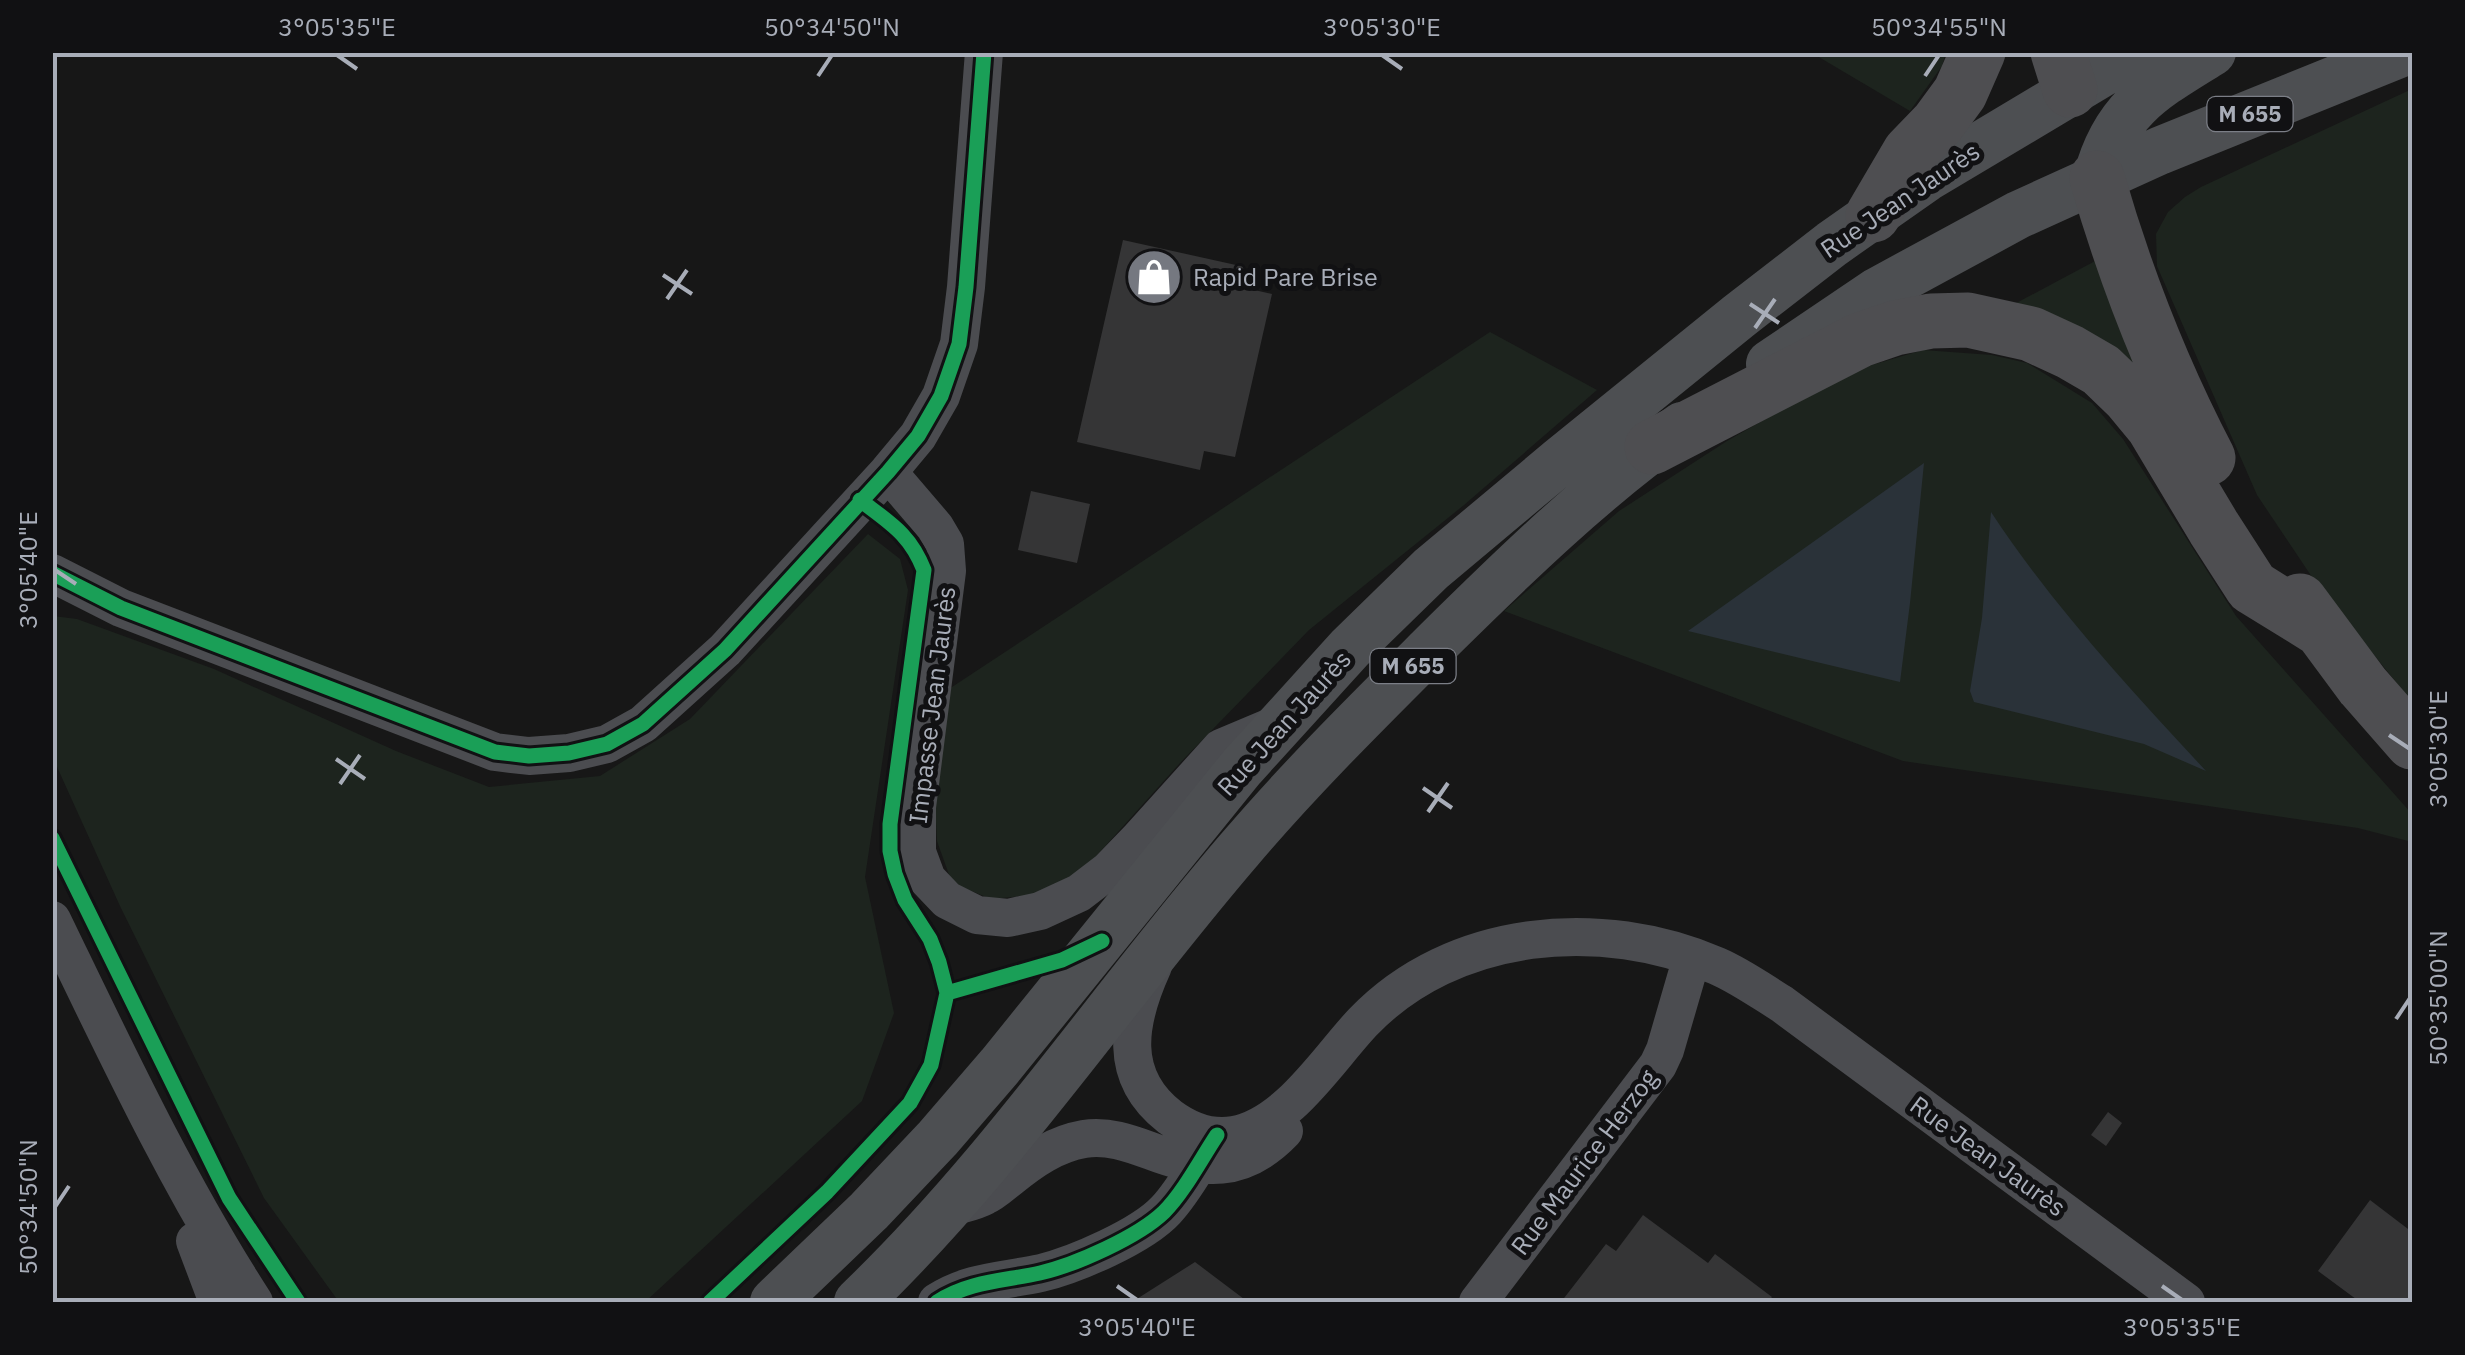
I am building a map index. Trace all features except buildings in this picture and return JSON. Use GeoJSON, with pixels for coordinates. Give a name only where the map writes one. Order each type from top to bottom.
{"type":"FeatureCollection","features":[{"type":"Feature","properties":{"kind":"highway"},"geometry":{"type":"LineString","coordinates":[[1873,215],[1910,152],[1960,93],[1978,52]]}},
{"type":"Feature","properties":{"kind":"highway"},"geometry":{"type":"LineString","coordinates":[[2097,178],[2116,246],[2180,404],[2222,484],[2320,629],[2412,742]]}},
{"type":"Feature","properties":{"kind":"highway"},"geometry":{"type":"LineString","coordinates":[[1652,448],[1860,340],[1895,328],[1931,321],[1968,320],[2031,334],[2101,370],[2129,396],[2154,426],[2252,587],[2320,629]]}},
{"type":"Feature","properties":{"kind":"main road","name":"M 655"},"geometry":{"type":"LineString","coordinates":[[2064,71],[2137,52]]}},
{"type":"Feature","properties":{"kind":"main road"},"geometry":{"type":"LineString","coordinates":[[2097,178],[2104,151],[2137,102],[2212,52]]}},
{"type":"Feature","properties":{"kind":"main road","name":"M 655"},"geometry":{"type":"LineString","coordinates":[[2097,178],[2404,52]]}},
{"type":"Feature","properties":{"kind":"main road","name":"Rue Jean Jaurès"},"geometry":{"type":"LineString","coordinates":[[774,1302],[938,1138],[1242,767],[1350,648],[1445,557],[1739,316],[2064,71]]}},
{"type":"Feature","properties":{"kind":"main road"},"geometry":{"type":"LineString","coordinates":[[2064,71],[2097,178]]}},
{"type":"Feature","properties":{"kind":"main road","name":"Rue Jean Jaurès"},"geometry":{"type":"LineString","coordinates":[[858,1302],[949,1208],[1040,1100],[1238,850],[1373,705],[1553,530],[1652,448],[1878,291],[2018,215],[2097,178]]}},
{"type":"Feature","properties":{"kind":"street"},"geometry":{"type":"LineString","coordinates":[[52,573],[121,608],[495,752],[530,756],[569,753],[607,744],[643,724],[725,650],[888,472],[918,436],[941,396],[959,344],[984,52]]}},
{"type":"Feature","properties":{"kind":"street","name":"Impasse Jean Jaurès"},"geometry":{"type":"LineString","coordinates":[[888,472],[936,527],[944,544],[948,571],[917,807],[917,852],[927,879],[947,900],[976,915],[1008,918],[1040,910],[1079,893],[1128,850],[1221,748],[1280,724]]}},
{"type":"Feature","properties":{"kind":"street"},"geometry":{"type":"LineString","coordinates":[[52,592],[121,608]]}},
{"type":"Feature","properties":{"kind":"street"},"geometry":{"type":"LineString","coordinates":[[52,920],[143,1108],[254,1302]]}},
{"type":"Feature","properties":{"kind":"street","name":"Rue Jean Jaurès"},"geometry":{"type":"LineString","coordinates":[[1207,1150],[1280,1112],[1366,1018],[1410,982],[1438,967],[1502,945],[1562,936],[1642,942],[1692,956],[1742,979],[1782,1004],[2186,1302]]}},
{"type":"Feature","properties":{"kind":"street"},"geometry":{"type":"LineString","coordinates":[[937,1302],[975,1284],[1068,1265],[1146,1226],[1166,1211],[1207,1150],[1208,1136],[1183,1127],[1146,1093],[1133,1058],[1131,1032],[1140,997],[1162,946]]}},
{"type":"Feature","properties":{"kind":"street","name":"Rue Maurice Herzog"},"geometry":{"type":"LineString","coordinates":[[1478,1302],[1658,1065],[1692,956]]}},
{"type":"Feature","properties":{"kind":"street"},"geometry":{"type":"LineString","coordinates":[[143,1108],[218,1302]]}},
{"type":"Feature","properties":{"kind":"street"},"geometry":{"type":"LineString","coordinates":[[949,1208],[988,1196],[1053,1148],[1082,1139],[1104,1137],[1207,1150]]}},
{"type":"Feature","properties":{"kind":"shaded area"},"geometry":{"type":"Polygon","coordinates":[[[1812,53],[1946,53],[1942,66],[1910,111],[1812,53]]]}},
{"type":"Feature","properties":{"kind":"shaded area"},"geometry":{"type":"Polygon","coordinates":[[[2412,89],[2412,702],[2316,583],[2257,495],[2157,266],[2156,234],[2168,212],[2201,187],[2412,89]]]}},
{"type":"Feature","properties":{"kind":"shaded area"},"geometry":{"type":"Polygon","coordinates":[[[2097,260],[2148,382],[2007,308],[2097,260]]]}},
{"type":"Feature","properties":{"kind":"shaded area"},"geometry":{"type":"Polygon","coordinates":[[[1490,332],[1597,390],[1464,505],[1309,630],[1180,763],[1081,873],[1043,894],[991,899],[952,883],[937,841],[935,802],[949,689],[1490,332]]]}},
{"type":"Feature","properties":{"kind":"shaded area"},"geometry":{"type":"Polygon","coordinates":[[[1923,350],[1992,355],[2027,363],[2092,403],[2123,439],[2236,616],[2412,814],[2412,842],[2358,828],[1903,761],[1504,611],[1619,511],[1727,441],[1848,372],[1923,350]]]}},
{"type":"Feature","properties":{"kind":"shaded area"},"geometry":{"type":"Polygon","coordinates":[[[1924,463],[1900,682],[1688,631],[1924,463]]]}},
{"type":"Feature","properties":{"kind":"shaded area"},"geometry":{"type":"Polygon","coordinates":[[[1991,512],[2066,614],[2206,771],[2144,744],[1974,702],[1970,691],[1982,618],[1991,512]]]}},
{"type":"Feature","properties":{"kind":"shaded area"},"geometry":{"type":"Polygon","coordinates":[[[868,534],[900,559],[908,590],[865,877],[894,1013],[862,1101],[645,1302],[339,1302],[264,1198],[120,906],[53,758],[53,616],[77,619],[214,669],[396,751],[489,787],[600,776],[690,719],[868,534]]]}},
{"type":"Feature","properties":{"kind":"cycle path"},"geometry":{"type":"LineString","coordinates":[[52,573],[121,608],[495,752],[529,756],[569,753],[607,744],[643,724],[725,650],[888,472],[918,436],[941,396],[959,344],[984,52]]}},
{"type":"Feature","properties":{"kind":"cycle path"},"geometry":{"type":"LineString","coordinates":[[710,1302],[827,1192],[910,1103],[931,1065],[947,993],[930,939],[905,900],[890,851],[890,824],[924,570],[906,538],[860,500]]}},
{"type":"Feature","properties":{"kind":"cycle path"},"geometry":{"type":"LineString","coordinates":[[52,838],[229,1198],[298,1302]]}},
{"type":"Feature","properties":{"kind":"cycle path"},"geometry":{"type":"LineString","coordinates":[[947,993],[1062,960],[1102,941]]}},
{"type":"Feature","properties":{"kind":"cycle path"},"geometry":{"type":"LineString","coordinates":[[937,1302],[974,1286],[1070,1264],[1139,1231],[1171,1204],[1217,1135]]}},
{"type":"Feature","properties":{"kind":"place","name":"Rapid Pare Brise"},"geometry":{"type":"Point","coordinates":[1154,277]}}]}
